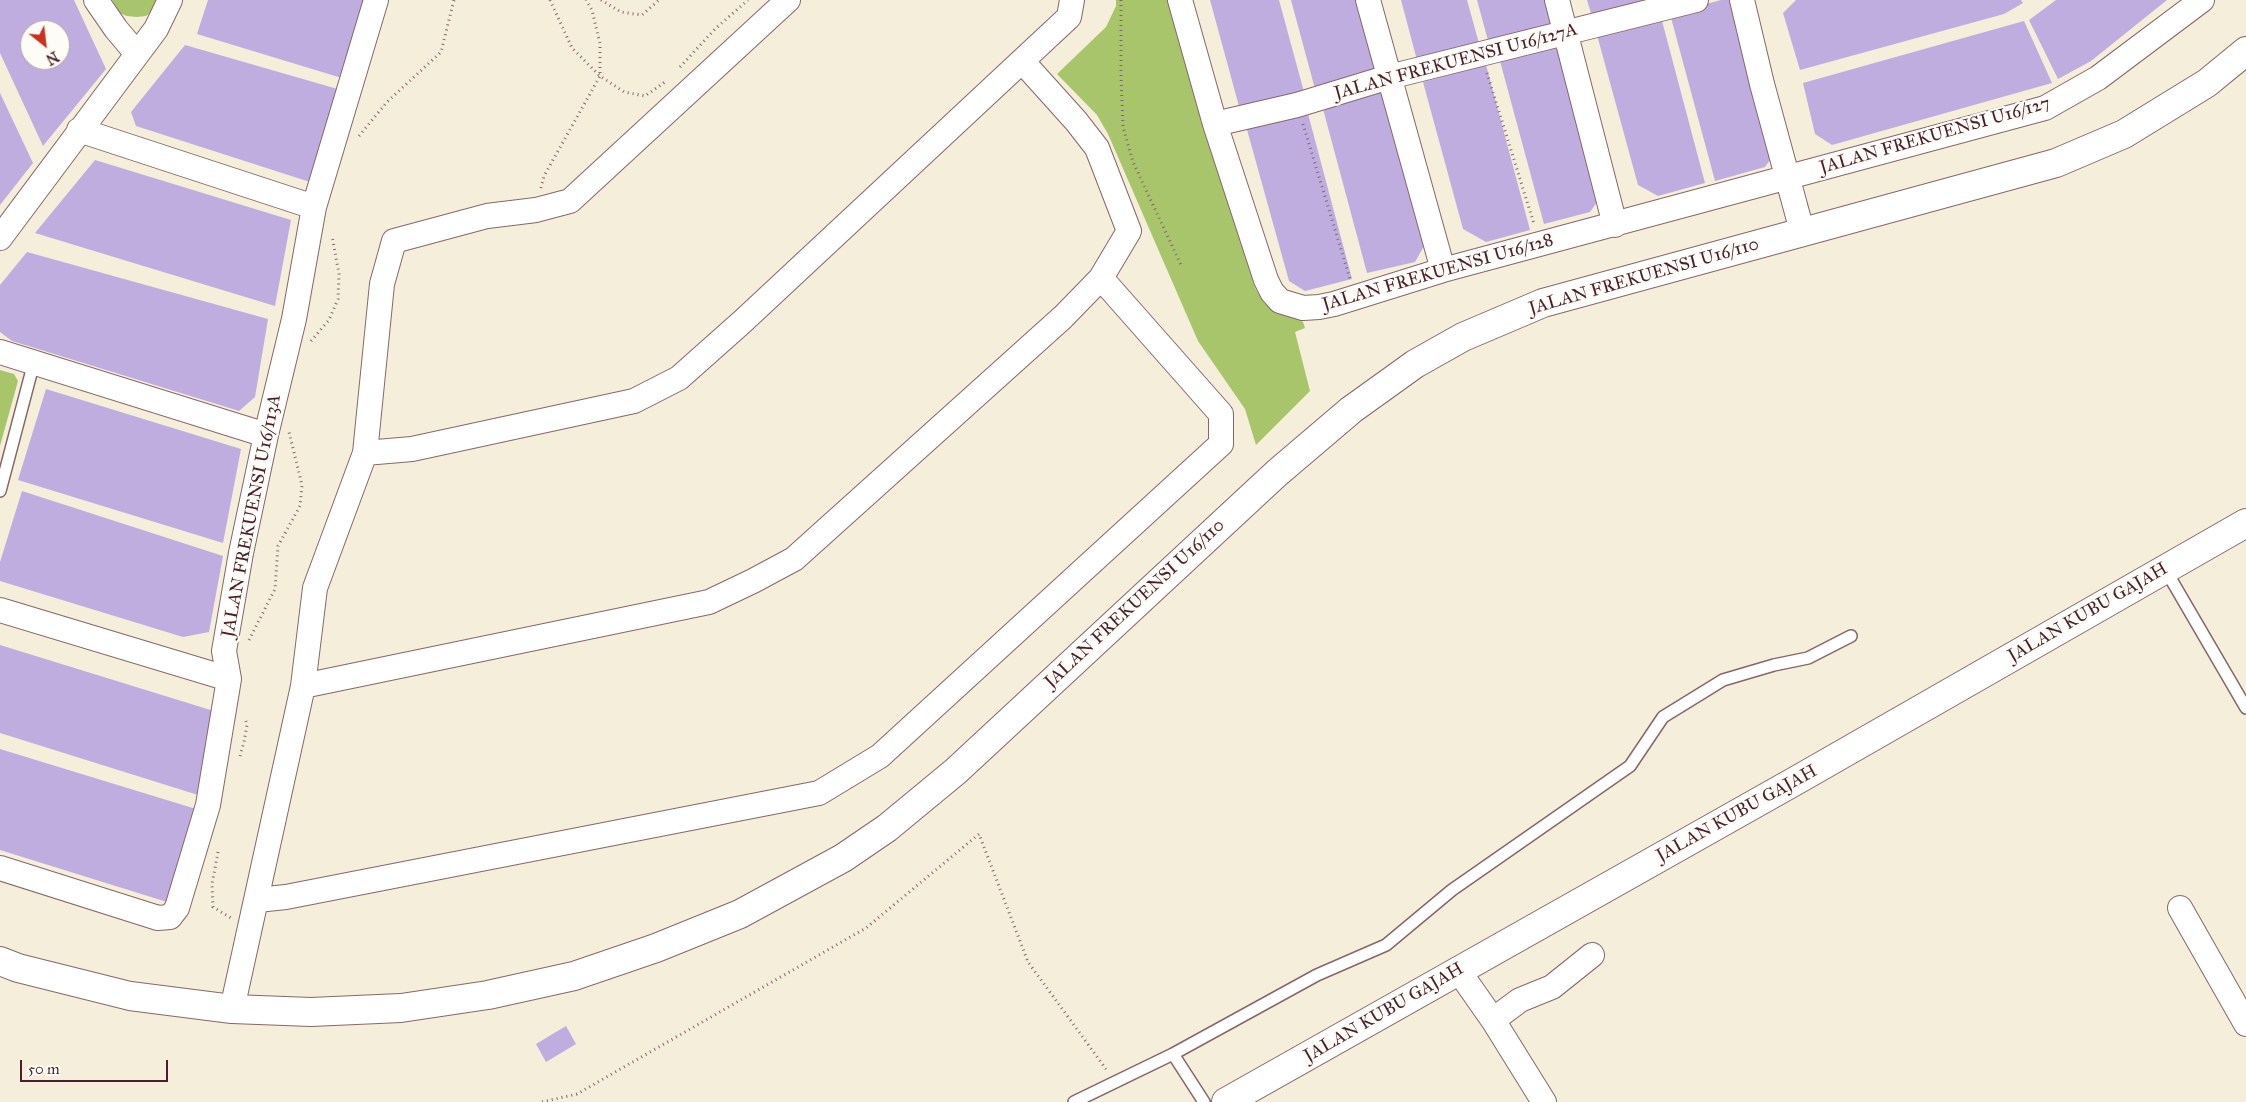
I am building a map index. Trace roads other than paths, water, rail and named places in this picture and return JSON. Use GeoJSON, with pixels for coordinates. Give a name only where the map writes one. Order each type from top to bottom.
{"type":"FeatureCollection","features":[{"type":"Feature","properties":{"kind":"street"},"geometry":{"type":"LineString","coordinates":[[96,0],[116,29],[137,54]]}},
{"type":"Feature","properties":{"kind":"street"},"geometry":{"type":"LineString","coordinates":[[0,238],[156,29],[170,0]]}},
{"type":"Feature","properties":{"kind":"street","name":"JALAN FREKUENSI U16/113A"},"geometry":{"type":"LineString","coordinates":[[0,868],[158,918],[170,917],[177,908],[208,806],[229,679],[224,651],[241,553],[277,431],[314,207],[376,0]]}},
{"type":"Feature","properties":{"kind":"street"},"geometry":{"type":"LineString","coordinates":[[232,1009],[303,686],[315,588],[365,453],[382,284],[394,241],[487,216],[536,210],[570,201],[788,0]]}},
{"type":"Feature","properties":{"kind":"street"},"geometry":{"type":"LineString","coordinates":[[365,453],[412,449],[634,400],[679,378],[1069,16],[1072,0]]}},
{"type":"Feature","properties":{"kind":"street","name":"JALAN FREKUENSI U16/128"},"geometry":{"type":"LineString","coordinates":[[1180,0],[1215,124],[1266,280],[1272,292],[1280,301],[1303,308],[1319,307],[1443,270],[1788,178]]}},
{"type":"Feature","properties":{"kind":"street"},"geometry":{"type":"LineString","coordinates":[[1368,0],[1443,270]]}},
{"type":"Feature","properties":{"kind":"street"},"geometry":{"type":"LineString","coordinates":[[1556,0],[1615,225]]}},
{"type":"Feature","properties":{"kind":"street","name":"JALAN FREKUENSI U16/127A"},"geometry":{"type":"LineString","coordinates":[[1215,124],[1297,105],[1389,77],[1696,0]]}},
{"type":"Feature","properties":{"kind":"street"},"geometry":{"type":"LineString","coordinates":[[1742,0],[1762,84],[1802,231]]}},
{"type":"Feature","properties":{"kind":"street","name":"JALAN FREKUENSI U16/127"},"geometry":{"type":"LineString","coordinates":[[1788,178],[2045,108],[2098,78],[2202,0]]}},
{"type":"Feature","properties":{"kind":"street","name":"JALAN FREKUENSI U16/110"},"geometry":{"type":"LineString","coordinates":[[0,961],[18,968],[130,996],[232,1009],[311,1012],[401,1008],[488,995],[574,976],[656,948],[740,914],[843,858],[887,828],[956,771],[1277,473],[1351,410],[1415,364],[1463,337],[1543,303],[2056,163],[2124,134],[2207,83],[2246,51]]}},
{"type":"Feature","properties":{"kind":"street"},"geometry":{"type":"LineString","coordinates":[[303,686],[709,602],[794,559],[1063,317],[1101,278],[1129,231],[1097,148],[1076,121],[1022,61]]}},
{"type":"Feature","properties":{"kind":"street"},"geometry":{"type":"LineString","coordinates":[[80,130],[314,207]]}},
{"type":"Feature","properties":{"kind":"street"},"geometry":{"type":"LineString","coordinates":[[257,900],[286,897],[819,793],[880,756],[1221,444],[1220,414],[1101,278]]}},
{"type":"Feature","properties":{"kind":"street"},"geometry":{"type":"LineString","coordinates":[[0,352],[277,431]]}},
{"type":"Feature","properties":{"kind":"street","name":"JALAN KUBU GAJAH"},"geometry":{"type":"LineString","coordinates":[[1226,1102],[1797,780],[2246,523]]}},
{"type":"Feature","properties":{"kind":"street"},"geometry":{"type":"LineString","coordinates":[[0,610],[229,679]]}},
{"type":"Feature","properties":{"kind":"street"},"geometry":{"type":"LineString","coordinates":[[2180,908],[2246,1024]]}},
{"type":"Feature","properties":{"kind":"street"},"geometry":{"type":"LineString","coordinates":[[1493,1020],[1520,1000],[1552,987],[1592,955]]}},
{"type":"Feature","properties":{"kind":"street"},"geometry":{"type":"LineString","coordinates":[[1458,970],[1493,1020],[1544,1102]]}},
{"type":"Feature","properties":{"kind":"lane"},"geometry":{"type":"LineString","coordinates":[[0,491],[34,362]]}},
{"type":"Feature","properties":{"kind":"lane"},"geometry":{"type":"LineString","coordinates":[[2165,569],[2246,708]]}},
{"type":"Feature","properties":{"kind":"lane"},"geometry":{"type":"LineString","coordinates":[[1074,1102],[1173,1054],[1318,975],[1386,945],[1452,890],[1630,766],[1664,717],[1724,680],[1774,665],[1808,658],[1851,636]]}},
{"type":"Feature","properties":{"kind":"lane"},"geometry":{"type":"LineString","coordinates":[[1173,1054],[1204,1102]]}}]}
